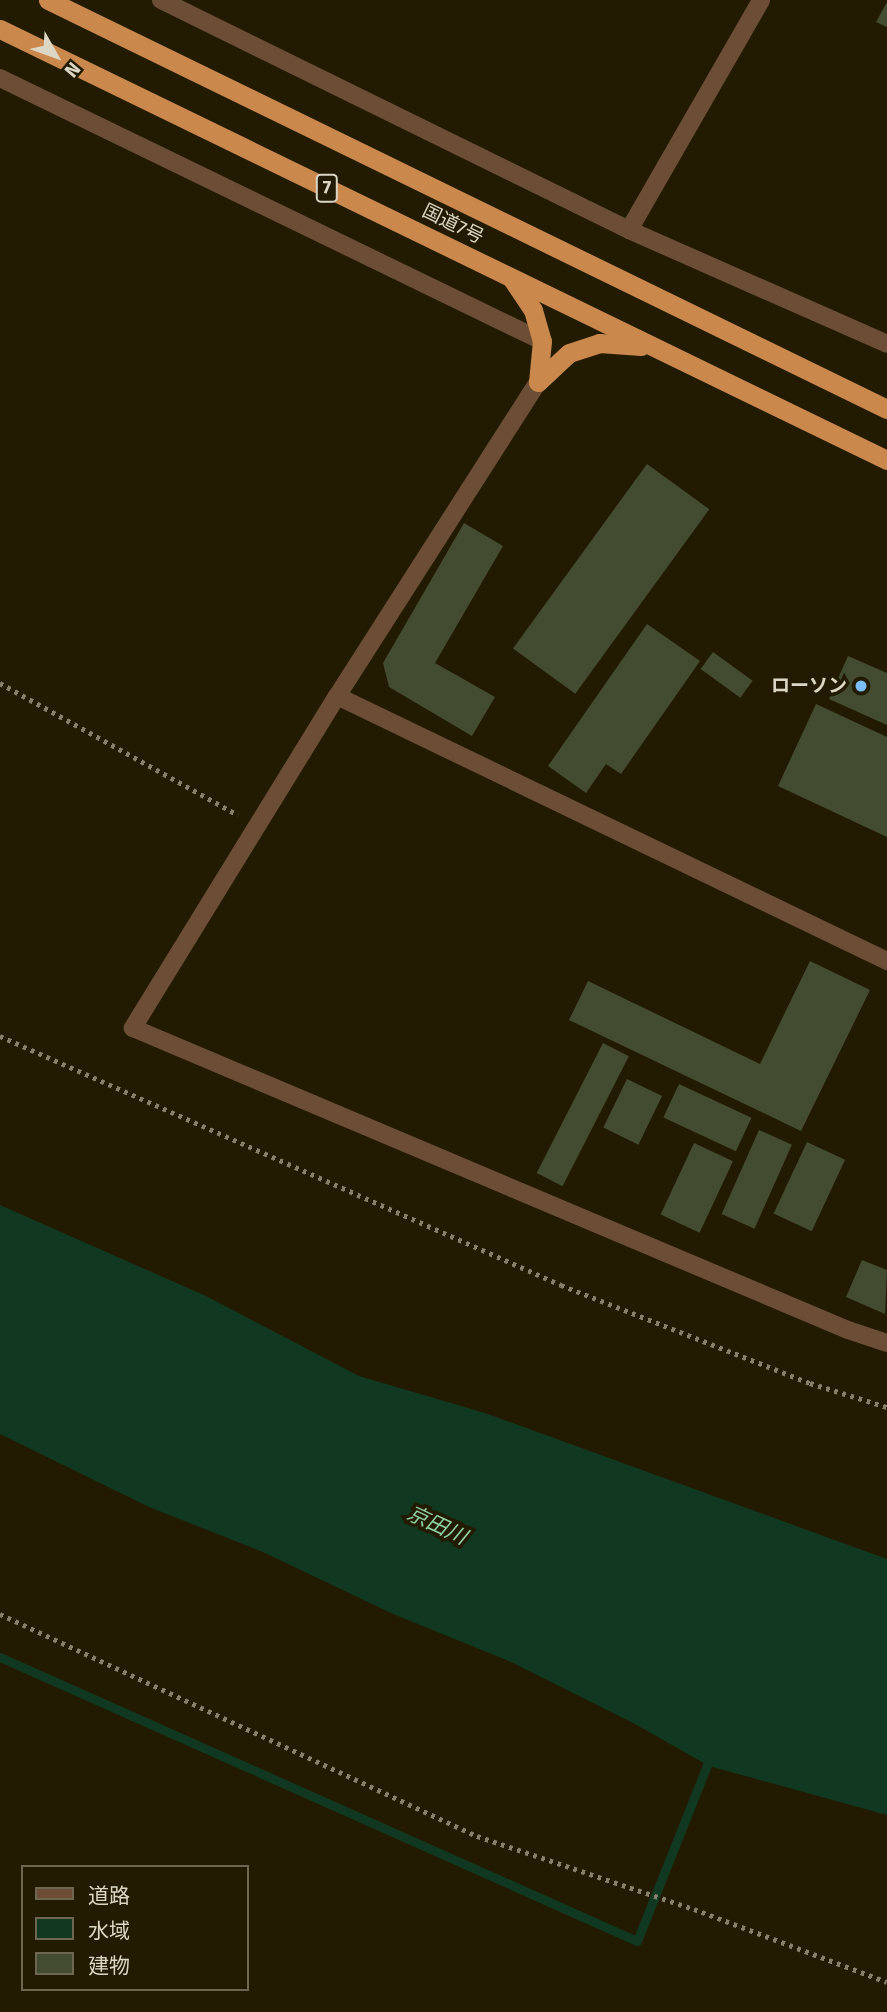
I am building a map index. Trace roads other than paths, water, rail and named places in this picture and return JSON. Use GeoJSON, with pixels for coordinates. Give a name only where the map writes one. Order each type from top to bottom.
{"type":"FeatureCollection","features":[{"type":"Feature","properties":{"kind":"highway","name":"国道7号"},"geometry":{"type":"LineString","coordinates":[[48,0],[887,409]]}},
{"type":"Feature","properties":{"kind":"highway","name":"国道7号"},"geometry":{"type":"LineString","coordinates":[[0,29],[887,460]]}},
{"type":"Feature","properties":{"kind":"highway"},"geometry":{"type":"LineString","coordinates":[[512,278],[533,310],[542,341],[538,382]]}},
{"type":"Feature","properties":{"kind":"highway"},"geometry":{"type":"LineString","coordinates":[[538,382],[569,353],[599,343],[653,347]]}},
{"type":"Feature","properties":{"kind":"street"},"geometry":{"type":"LineString","coordinates":[[161,0],[629,230],[887,344]]}},
{"type":"Feature","properties":{"kind":"street"},"geometry":{"type":"LineString","coordinates":[[629,230],[761,0]]}},
{"type":"Feature","properties":{"kind":"street"},"geometry":{"type":"LineString","coordinates":[[0,78],[542,341]]}},
{"type":"Feature","properties":{"kind":"street"},"geometry":{"type":"LineString","coordinates":[[538,382],[337,696],[133,1028],[848,1330],[887,1343]]}},
{"type":"Feature","properties":{"kind":"street"},"geometry":{"type":"LineString","coordinates":[[337,696],[887,961]]}},
{"type":"Feature","properties":{"kind":"water","name":"京田川"},"geometry":{"type":"Polygon","coordinates":[[[0,1205],[206,1296],[359,1376],[485,1413],[887,1559],[887,1815],[709,1766],[635,1724],[509,1661],[393,1614],[263,1552],[149,1507],[0,1434],[0,1205]]]}},
{"type":"Feature","properties":{"kind":"waterway"},"geometry":{"type":"LineString","coordinates":[[0,1657],[637,1941],[711,1755]]}},
{"type":"Feature","properties":{"kind":"place","name":"ローソン"},"geometry":{"type":"Point","coordinates":[861,686]}}]}
